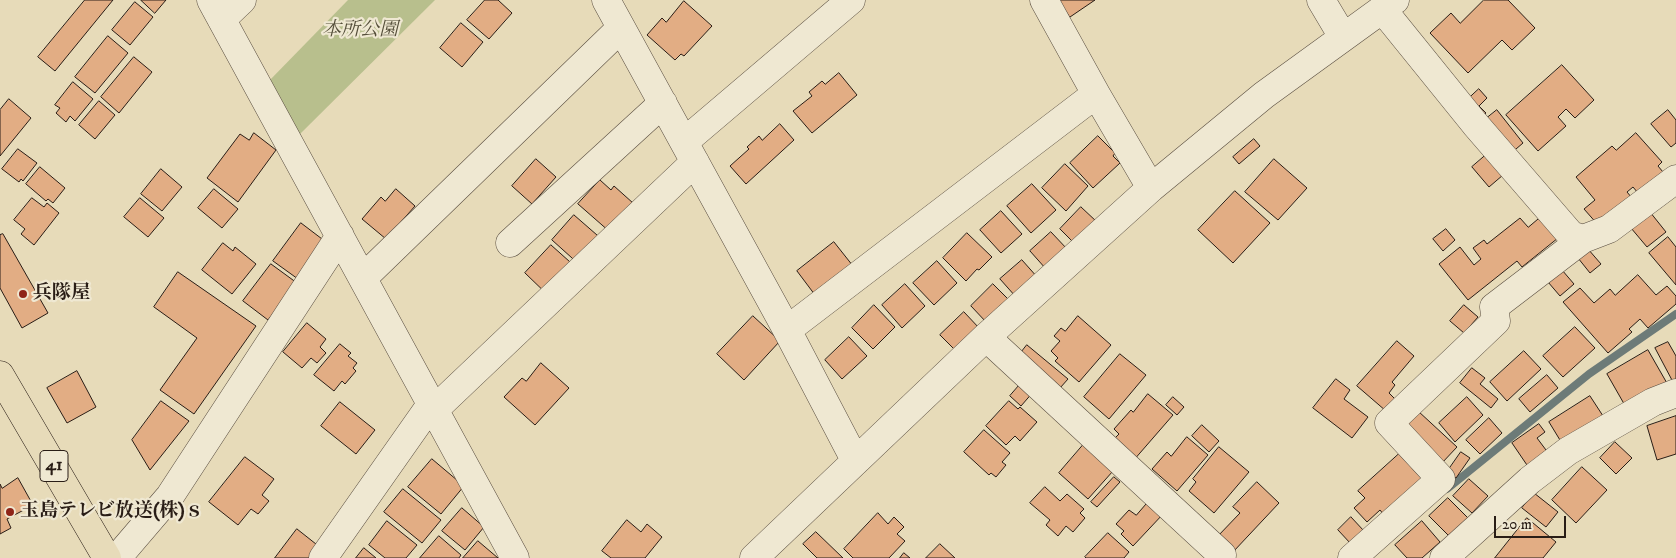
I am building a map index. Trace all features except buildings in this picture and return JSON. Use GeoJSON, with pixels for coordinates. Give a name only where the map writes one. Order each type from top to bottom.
{"type":"FeatureCollection","features":[{"type":"Feature","properties":{"kind":"main road","name":"41"},"geometry":{"type":"LineString","coordinates":[[0,375],[107,558]]}},
{"type":"Feature","properties":{"kind":"street"},"geometry":{"type":"LineString","coordinates":[[242,0],[216,10],[515,558]]}},
{"type":"Feature","properties":{"kind":"street"},"geometry":{"type":"LineString","coordinates":[[606,0],[787,330],[855,460]]}},
{"type":"Feature","properties":{"kind":"street"},"geometry":{"type":"LineString","coordinates":[[322,558],[433,406],[689,152],[851,0]]}},
{"type":"Feature","properties":{"kind":"street"},"geometry":{"type":"LineString","coordinates":[[1044,0],[1151,188]]}},
{"type":"Feature","properties":{"kind":"street"},"geometry":{"type":"LineString","coordinates":[[1321,0],[1343,37]]}},
{"type":"Feature","properties":{"kind":"street"},"geometry":{"type":"LineString","coordinates":[[769,554],[855,460],[986,337],[1151,188],[1264,95],[1388,5],[1475,124],[1571,235],[1584,239]]}},
{"type":"Feature","properties":{"kind":"street"},"geometry":{"type":"LineString","coordinates":[[363,278],[621,28]]}},
{"type":"Feature","properties":{"kind":"street"},"geometry":{"type":"LineString","coordinates":[[787,330],[1096,94]]}},
{"type":"Feature","properties":{"kind":"street"},"geometry":{"type":"LineString","coordinates":[[510,243],[663,103]]}},
{"type":"Feature","properties":{"kind":"street"},"geometry":{"type":"LineString","coordinates":[[1352,558],[1441,478],[1389,423],[1496,321],[1494,307],[1584,239],[1609,229],[1676,179]]}},
{"type":"Feature","properties":{"kind":"street"},"geometry":{"type":"LineString","coordinates":[[117,558],[170,496],[340,236]]}},
{"type":"Feature","properties":{"kind":"street"},"geometry":{"type":"LineString","coordinates":[[986,337],[1222,555]]}},
{"type":"Feature","properties":{"kind":"street"},"geometry":{"type":"LineString","coordinates":[[1444,558],[1530,480],[1568,451],[1653,402],[1676,393]]}},
{"type":"Feature","properties":{"kind":"green space","name":"本所公園"},"geometry":{"type":"Polygon","coordinates":[[[348,0],[435,0],[298,136],[268,82],[348,0]]]}},
{"type":"Feature","properties":{"kind":"waterway"},"geometry":{"type":"LineString","coordinates":[[1447,489],[1589,374],[1676,314]]}},
{"type":"Feature","properties":{"kind":"place","name":"兵隊屋"},"geometry":{"type":"Point","coordinates":[23,294]}},
{"type":"Feature","properties":{"kind":"place","name":"玉島テレビ放送(株)ｓ"},"geometry":{"type":"Point","coordinates":[10,512]}}]}
